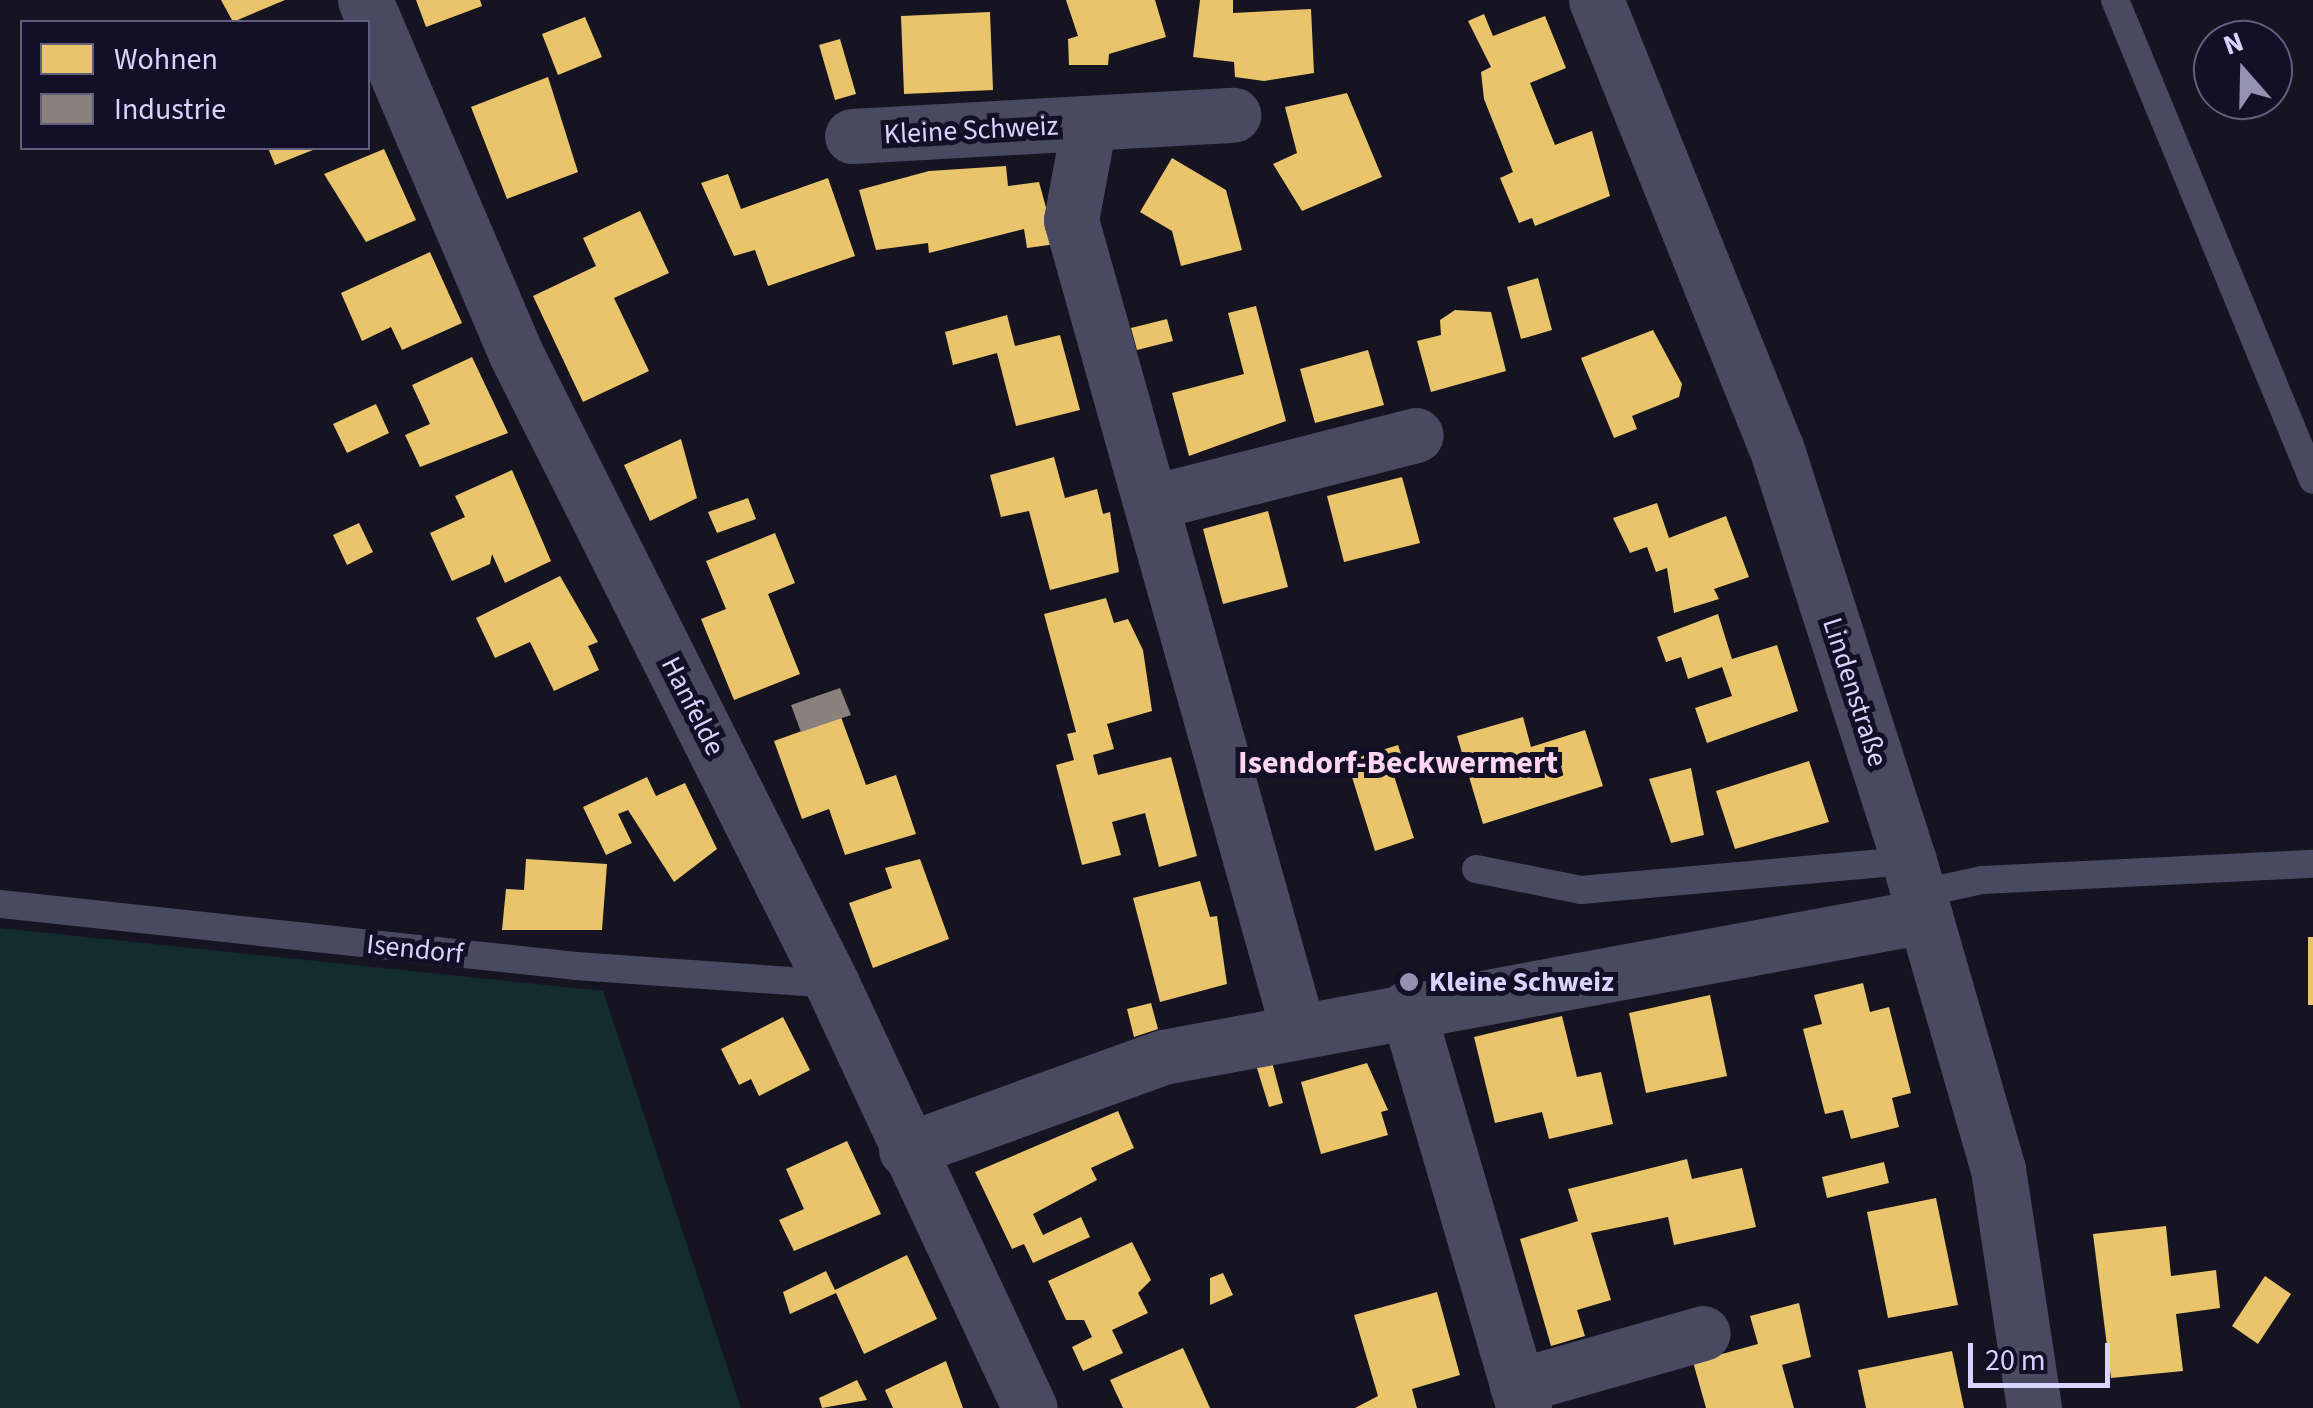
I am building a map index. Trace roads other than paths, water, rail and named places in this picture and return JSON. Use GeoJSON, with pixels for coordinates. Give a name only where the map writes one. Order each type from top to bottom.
{"type":"FeatureCollection","features":[{"type":"Feature","properties":{"kind":"street","name":"Hanfelde"},"geometry":{"type":"LineString","coordinates":[[364,0],[515,352],[832,984],[906,1150],[1030,1408]]}},
{"type":"Feature","properties":{"kind":"street","name":"Lindenstraße"},"geometry":{"type":"LineString","coordinates":[[1596,0],[1776,448],[1917,890],[1998,1169],[2034,1408]]}},
{"type":"Feature","properties":{"kind":"street","name":"Kleine Schweiz"},"geometry":{"type":"LineString","coordinates":[[852,136],[1233,115]]}},
{"type":"Feature","properties":{"kind":"street","name":"Kleine Schweiz"},"geometry":{"type":"LineString","coordinates":[[1090,124],[1071,220],[1153,502],[1296,1026]]}},
{"type":"Feature","properties":{"kind":"street"},"geometry":{"type":"LineString","coordinates":[[1153,502],[1416,435]]}},
{"type":"Feature","properties":{"kind":"street"},"geometry":{"type":"LineString","coordinates":[[906,1150],[1163,1056],[1296,1026],[1407,1008],[1917,890]]}},
{"type":"Feature","properties":{"kind":"street"},"geometry":{"type":"LineString","coordinates":[[1407,1008],[1520,1397],[1704,1333]]}},
{"type":"Feature","properties":{"kind":"lane"},"geometry":{"type":"LineString","coordinates":[[2115,0],[2313,480]]}},
{"type":"Feature","properties":{"kind":"lane"},"geometry":{"type":"LineString","coordinates":[[1476,869],[1581,890],[1917,890],[1982,880],[2313,864]]}},
{"type":"Feature","properties":{"kind":"lane","name":"Isendorf"},"geometry":{"type":"LineString","coordinates":[[0,904],[576,966],[832,984]]}},
{"type":"Feature","properties":{"kind":"place","name":"Kleine Schweiz"},"geometry":{"type":"Point","coordinates":[1409,982]}},
{"type":"Feature","properties":{"kind":"district","name":"Isendorf-Beckwermert"},"geometry":{"type":"Point","coordinates":[1398,763]}}]}
